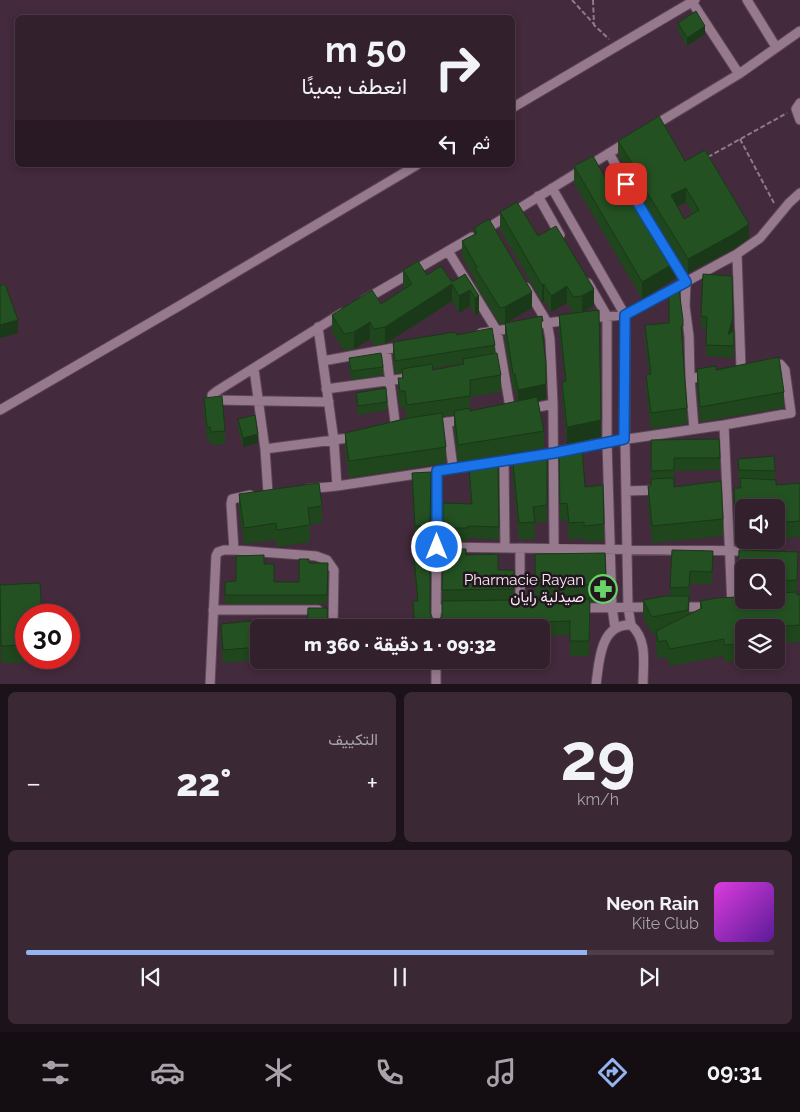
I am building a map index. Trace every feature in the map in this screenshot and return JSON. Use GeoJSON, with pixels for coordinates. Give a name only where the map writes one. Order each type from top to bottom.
{"type":"FeatureCollection","features":[{"type":"Feature","properties":{"kind":"street"},"geometry":{"type":"LineString","coordinates":[[747,0],[776,47]]}},
{"type":"Feature","properties":{"kind":"street"},"geometry":{"type":"LineString","coordinates":[[515,106],[694,1],[739,74]]}},
{"type":"Feature","properties":{"kind":"street"},"geometry":{"type":"LineString","coordinates":[[329,402],[214,400],[212,395],[355,305],[448,251],[493,230],[538,196],[739,74],[800,31]]}},
{"type":"Feature","properties":{"kind":"street"},"geometry":{"type":"LineString","coordinates":[[798,106],[800,120]]}},
{"type":"Feature","properties":{"kind":"street"},"geometry":{"type":"LineString","coordinates":[[609,153],[635,199]]}},
{"type":"Feature","properties":{"kind":"street"},"geometry":{"type":"LineString","coordinates":[[0,410],[414,167]]}},
{"type":"Feature","properties":{"kind":"street"},"geometry":{"type":"LineString","coordinates":[[552,188],[625,315],[624,439],[628,607],[631,625],[642,640],[644,651],[643,684]]}},
{"type":"Feature","properties":{"kind":"street"},"geometry":{"type":"LineString","coordinates":[[469,336],[546,322],[625,315],[737,254],[760,238],[789,203],[800,193]]}},
{"type":"Feature","properties":{"kind":"street"},"geometry":{"type":"LineString","coordinates":[[538,196],[562,239]]}},
{"type":"Feature","properties":{"kind":"street"},"geometry":{"type":"LineString","coordinates":[[666,249],[686,282],[685,306],[689,336],[694,429]]}},
{"type":"Feature","properties":{"kind":"street"},"geometry":{"type":"LineString","coordinates":[[448,251],[497,331],[497,364],[507,414],[553,404]]}},
{"type":"Feature","properties":{"kind":"street"},"geometry":{"type":"LineString","coordinates":[[298,490],[504,461],[624,439],[795,412],[783,366],[775,363],[745,368],[737,254]]}},
{"type":"Feature","properties":{"kind":"street"},"geometry":{"type":"LineString","coordinates":[[582,273],[607,316],[607,442],[610,549],[612,607],[616,628]]}},
{"type":"Feature","properties":{"kind":"street"},"geometry":{"type":"LineString","coordinates":[[523,282],[546,322],[552,362],[554,549]]}},
{"type":"Feature","properties":{"kind":"street"},"geometry":{"type":"LineString","coordinates":[[318,327],[334,441],[337,486]]}},
{"type":"Feature","properties":{"kind":"street"},"geometry":{"type":"LineString","coordinates":[[324,361],[414,345]]}},
{"type":"Feature","properties":{"kind":"street"},"geometry":{"type":"LineString","coordinates":[[386,350],[396,430]]}},
{"type":"Feature","properties":{"kind":"street"},"geometry":{"type":"LineString","coordinates":[[254,369],[265,449],[268,493]]}},
{"type":"Feature","properties":{"kind":"street"},"geometry":{"type":"LineString","coordinates":[[690,379],[715,374]]}},
{"type":"Feature","properties":{"kind":"street"},"geometry":{"type":"LineString","coordinates":[[326,389],[417,376]]}},
{"type":"Feature","properties":{"kind":"street"},"geometry":{"type":"LineString","coordinates":[[422,426],[475,418]]}},
{"type":"Feature","properties":{"kind":"street"},"geometry":{"type":"LineString","coordinates":[[448,422],[453,468]]}},
{"type":"Feature","properties":{"kind":"street"},"geometry":{"type":"LineString","coordinates":[[566,608],[736,606],[729,551],[724,424]]}},
{"type":"Feature","properties":{"kind":"street"},"geometry":{"type":"LineString","coordinates":[[265,449],[334,441],[370,434]]}},
{"type":"Feature","properties":{"kind":"street"},"geometry":{"type":"LineString","coordinates":[[504,461],[505,548]]}},
{"type":"Feature","properties":{"kind":"street"},"geometry":{"type":"LineString","coordinates":[[436,619],[437,471]]}},
{"type":"Feature","properties":{"kind":"street"},"geometry":{"type":"LineString","coordinates":[[626,491],[664,489]]}},
{"type":"Feature","properties":{"kind":"street"},"geometry":{"type":"LineString","coordinates":[[234,550],[232,499],[239,496],[278,492]]}},
{"type":"Feature","properties":{"kind":"street"},"geometry":{"type":"LineString","coordinates":[[437,547],[764,551]]}},
{"type":"Feature","properties":{"kind":"street"},"geometry":{"type":"LineString","coordinates":[[520,548],[520,608]]}},
{"type":"Feature","properties":{"kind":"street"},"geometry":{"type":"LineString","coordinates":[[210,684],[216,556],[218,552],[234,550],[316,556],[328,560],[334,570],[334,619]]}},
{"type":"Feature","properties":{"kind":"street"},"geometry":{"type":"LineString","coordinates":[[436,609],[464,608]]}},
{"type":"Feature","properties":{"kind":"street"},"geometry":{"type":"LineString","coordinates":[[213,610],[334,610]]}},
{"type":"Feature","properties":{"kind":"street"},"geometry":{"type":"LineString","coordinates":[[596,684],[599,657],[604,642],[610,632],[616,628],[623,624],[631,625]]}},
{"type":"Feature","properties":{"kind":"street"},"geometry":{"type":"LineString","coordinates":[[436,669],[436,684]]}},
{"type":"Feature","properties":{"kind":"path"},"geometry":{"type":"LineString","coordinates":[[572,0],[616,46]]}},
{"type":"Feature","properties":{"kind":"path"},"geometry":{"type":"LineString","coordinates":[[594,0],[594,24]]}},
{"type":"Feature","properties":{"kind":"path"},"geometry":{"type":"LineString","coordinates":[[706,158],[798,106]]}},
{"type":"Feature","properties":{"kind":"path"},"geometry":{"type":"LineString","coordinates":[[740,139],[780,214]]}},
{"type":"Feature","properties":{"kind":"building"},"geometry":{"type":"Polygon","coordinates":[[[696,11],[705,26],[687,38],[678,23],[696,11]]]}},
{"type":"Feature","properties":{"kind":"building"},"geometry":{"type":"Polygon","coordinates":[[[659,116],[685,161],[705,150],[749,224],[688,259],[618,141],[659,116]],[[686,188],[671,195],[684,219],[699,210],[686,188]]]}},
{"type":"Feature","properties":{"kind":"building"},"geometry":{"type":"Polygon","coordinates":[[[593,156],[610,186],[625,178],[676,262],[642,282],[574,166],[593,156]]]}},
{"type":"Feature","properties":{"kind":"building"},"geometry":{"type":"Polygon","coordinates":[[[517,202],[538,236],[556,226],[594,289],[582,296],[573,297],[567,286],[551,296],[544,284],[542,285],[500,212],[517,202]]]}},
{"type":"Feature","properties":{"kind":"building"},"geometry":{"type":"Polygon","coordinates":[[[489,219],[532,292],[500,308],[475,268],[477,267],[462,241],[477,233],[474,228],[489,219]]]}},
{"type":"Feature","properties":{"kind":"building"},"geometry":{"type":"Polygon","coordinates":[[[418,261],[427,275],[441,266],[452,282],[465,274],[479,296],[475,298],[470,290],[459,296],[452,284],[385,327],[374,329],[370,322],[354,332],[344,334],[332,315],[372,290],[381,304],[412,284],[403,270],[418,261]]]}},
{"type":"Feature","properties":{"kind":"building"},"geometry":{"type":"Polygon","coordinates":[[[703,274],[732,276],[733,317],[728,335],[734,330],[734,346],[706,345],[707,317],[701,316],[703,274]]]}},
{"type":"Feature","properties":{"kind":"building"},"geometry":{"type":"Polygon","coordinates":[[[5,284],[18,320],[0,325],[0,286],[5,284]]]}},
{"type":"Feature","properties":{"kind":"building"},"geometry":{"type":"Polygon","coordinates":[[[679,289],[683,320],[683,326],[681,326],[687,408],[651,413],[646,375],[651,374],[645,325],[669,323],[669,290],[679,289]]]}},
{"type":"Feature","properties":{"kind":"building"},"geometry":{"type":"Polygon","coordinates":[[[599,310],[601,420],[567,427],[562,382],[566,381],[559,315],[599,310]]]}},
{"type":"Feature","properties":{"kind":"building"},"geometry":{"type":"Polygon","coordinates":[[[542,316],[546,384],[518,390],[515,374],[513,374],[505,323],[542,316]]]}},
{"type":"Feature","properties":{"kind":"building"},"geometry":{"type":"Polygon","coordinates":[[[492,328],[495,345],[395,361],[393,342],[455,332],[457,335],[492,328]]]}},
{"type":"Feature","properties":{"kind":"building"},"geometry":{"type":"Polygon","coordinates":[[[381,353],[383,367],[351,371],[349,358],[381,353]]]}},
{"type":"Feature","properties":{"kind":"building"},"geometry":{"type":"Polygon","coordinates":[[[497,353],[501,375],[470,380],[470,396],[407,405],[405,391],[400,391],[398,378],[403,378],[402,369],[432,364],[433,370],[464,364],[463,359],[497,353]]]}},
{"type":"Feature","properties":{"kind":"building"},"geometry":{"type":"Polygon","coordinates":[[[779,357],[784,392],[700,407],[697,369],[716,366],[716,370],[779,357]]]}},
{"type":"Feature","properties":{"kind":"building"},"geometry":{"type":"Polygon","coordinates":[[[386,388],[387,402],[358,406],[356,393],[386,388]]]}},
{"type":"Feature","properties":{"kind":"building"},"geometry":{"type":"Polygon","coordinates":[[[222,396],[225,431],[211,432],[210,427],[207,427],[204,398],[222,396]]]}},
{"type":"Feature","properties":{"kind":"building"},"geometry":{"type":"Polygon","coordinates":[[[537,397],[544,431],[458,445],[454,411],[470,408],[470,411],[537,397]]]}},
{"type":"Feature","properties":{"kind":"building"},"geometry":{"type":"Polygon","coordinates":[[[442,413],[446,447],[349,461],[345,433],[409,418],[442,413]]]}},
{"type":"Feature","properties":{"kind":"building"},"geometry":{"type":"Polygon","coordinates":[[[255,415],[258,434],[243,438],[238,419],[255,415]]]}},
{"type":"Feature","properties":{"kind":"building"},"geometry":{"type":"Polygon","coordinates":[[[719,439],[720,458],[674,458],[674,470],[651,471],[651,440],[719,439]]]}},
{"type":"Feature","properties":{"kind":"building"},"geometry":{"type":"Polygon","coordinates":[[[582,447],[585,487],[603,485],[604,524],[584,526],[584,522],[569,523],[567,503],[560,504],[559,449],[582,447]]]}},
{"type":"Feature","properties":{"kind":"building"},"geometry":{"type":"Polygon","coordinates":[[[547,450],[547,505],[533,507],[535,522],[519,523],[512,453],[547,450]]]}},
{"type":"Feature","properties":{"kind":"building"},"geometry":{"type":"Polygon","coordinates":[[[774,456],[775,471],[739,470],[738,459],[774,456]]]}},
{"type":"Feature","properties":{"kind":"building"},"geometry":{"type":"Polygon","coordinates":[[[498,465],[499,527],[468,526],[468,528],[446,528],[446,524],[443,524],[443,503],[472,504],[469,468],[498,465]]]}},
{"type":"Feature","properties":{"kind":"building"},"geometry":{"type":"Polygon","coordinates":[[[431,472],[430,525],[415,526],[412,473],[431,472]]]}},
{"type":"Feature","properties":{"kind":"building"},"geometry":{"type":"Polygon","coordinates":[[[674,478],[674,487],[721,481],[723,519],[652,526],[648,486],[651,486],[651,479],[674,478]]]}},
{"type":"Feature","properties":{"kind":"building"},"geometry":{"type":"Polygon","coordinates":[[[740,478],[776,480],[776,485],[800,483],[800,521],[785,522],[785,499],[735,499],[735,518],[734,488],[741,488],[740,478]]]}},
{"type":"Feature","properties":{"kind":"building"},"geometry":{"type":"Polygon","coordinates":[[[319,483],[322,506],[308,508],[310,525],[277,530],[276,523],[244,528],[239,494],[319,483]]]}},
{"type":"Feature","properties":{"kind":"building"},"geometry":{"type":"Polygon","coordinates":[[[430,544],[430,613],[433,619],[414,619],[413,601],[418,601],[413,546],[430,544]]]}},
{"type":"Feature","properties":{"kind":"building"},"geometry":{"type":"Polygon","coordinates":[[[443,549],[466,549],[466,555],[498,554],[498,570],[514,570],[514,589],[442,590],[443,549]]]}},
{"type":"Feature","properties":{"kind":"building"},"geometry":{"type":"Polygon","coordinates":[[[672,550],[713,551],[712,572],[690,571],[689,587],[670,588],[672,550]]]}},
{"type":"Feature","properties":{"kind":"building"},"geometry":{"type":"Polygon","coordinates":[[[739,550],[798,552],[797,580],[785,581],[785,559],[739,559],[739,550]]]}},
{"type":"Feature","properties":{"kind":"building"},"geometry":{"type":"Polygon","coordinates":[[[605,553],[606,584],[535,585],[535,554],[605,553]]]}},
{"type":"Feature","properties":{"kind":"building"},"geometry":{"type":"Polygon","coordinates":[[[264,555],[264,564],[274,564],[274,582],[299,582],[299,559],[309,559],[309,563],[328,563],[327,595],[225,595],[225,582],[236,581],[236,556],[264,555]]]}},
{"type":"Feature","properties":{"kind":"building"},"geometry":{"type":"Polygon","coordinates":[[[40,583],[41,604],[15,604],[15,645],[1,646],[0,585],[40,583]]]}},
{"type":"Feature","properties":{"kind":"building"},"geometry":{"type":"Polygon","coordinates":[[[797,592],[797,595],[800,594],[800,625],[785,626],[785,619],[735,619],[735,644],[724,645],[724,639],[670,649],[666,640],[658,642],[656,631],[702,608],[700,601],[735,597],[735,609],[785,609],[785,593],[797,592]]]}},
{"type":"Feature","properties":{"kind":"building"},"geometry":{"type":"Polygon","coordinates":[[[666,596],[689,596],[688,610],[652,617],[643,600],[666,596]]]}},
{"type":"Feature","properties":{"kind":"building"},"geometry":{"type":"Polygon","coordinates":[[[590,599],[589,641],[570,641],[570,621],[550,622],[550,619],[439,619],[442,616],[442,601],[590,599]]]}},
{"type":"Feature","properties":{"kind":"building"},"geometry":{"type":"Polygon","coordinates":[[[308,608],[327,608],[328,619],[307,619],[308,608]]]}},
{"type":"Feature","properties":{"kind":"building"},"geometry":{"type":"Polygon","coordinates":[[[250,621],[250,648],[223,650],[221,624],[250,621]]]}},
{"type":"Feature","properties":{"kind":"place","name":"Pharmacie Rayan صيدلية رايان"},"geometry":{"type":"Point","coordinates":[603,589]}},
{"type":"Feature","properties":{"kind":"route"},"geometry":{"type":"LineString","coordinates":[[437,547],[437,471],[554,453],[624,439],[625,315],[686,282],[626,184]]}}]}
